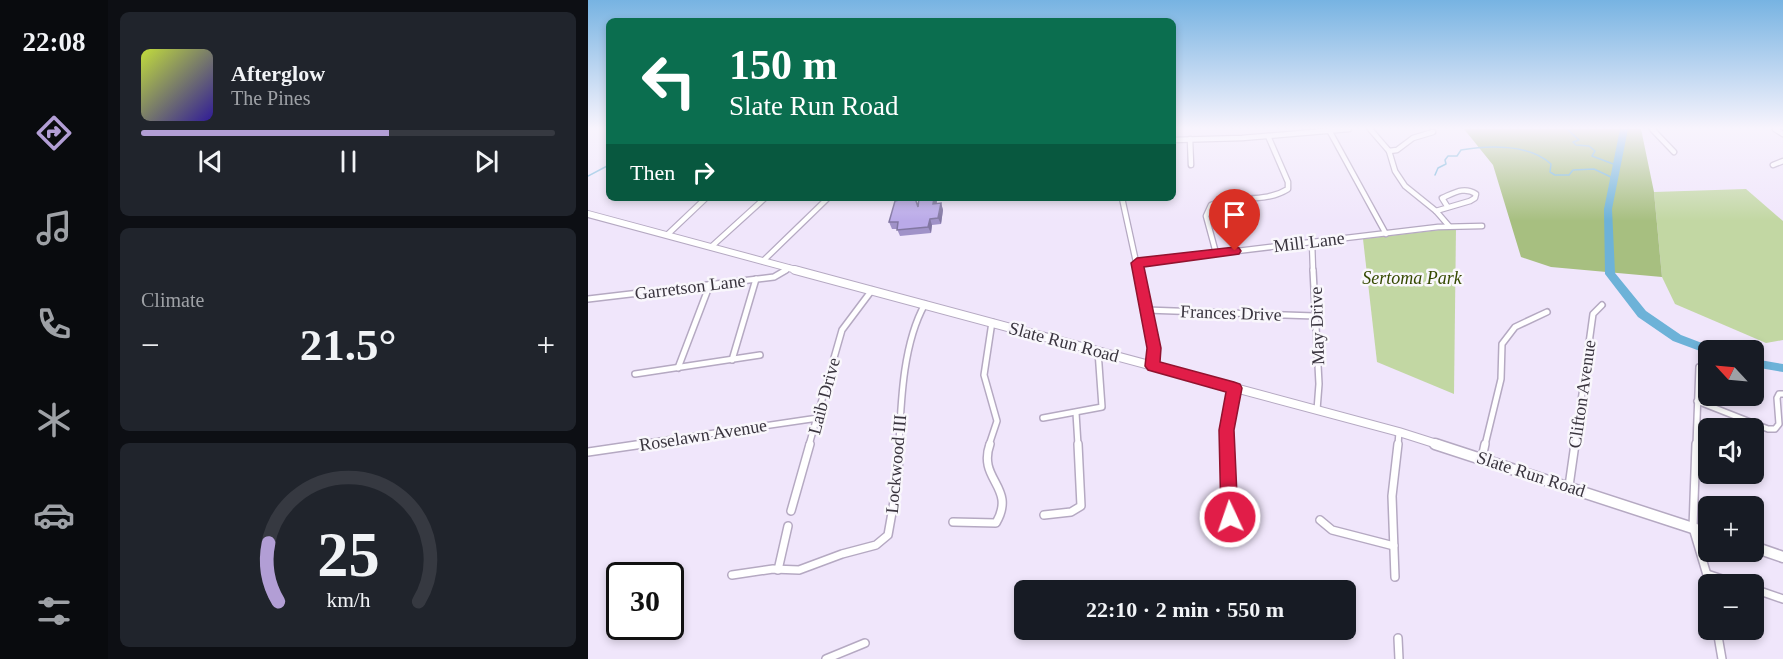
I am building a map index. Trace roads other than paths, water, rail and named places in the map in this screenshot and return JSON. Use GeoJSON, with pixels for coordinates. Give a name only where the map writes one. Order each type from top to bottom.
{"type":"FeatureCollection","features":[{"type":"Feature","properties":{"kind":"street"},"geometry":{"type":"LineString","coordinates":[[1191,160],[1191,165]]}},
{"type":"Feature","properties":{"kind":"street"},"geometry":{"type":"LineString","coordinates":[[1216,253],[1206,216],[1211,205],[1220,201],[1277,195],[1288,189],[1288,182],[1278,160]]}},
{"type":"Feature","properties":{"kind":"street"},"geometry":{"type":"LineString","coordinates":[[1345,160],[1386,234]]}},
{"type":"Feature","properties":{"kind":"street"},"geometry":{"type":"LineString","coordinates":[[1392,160],[1395,171],[1405,186],[1436,210],[1449,226]]}},
{"type":"Feature","properties":{"kind":"street"},"geometry":{"type":"LineString","coordinates":[[1773,165],[1783,161]]}},
{"type":"Feature","properties":{"kind":"street"},"geometry":{"type":"LineString","coordinates":[[1436,210],[1467,203],[1475,198],[1476,194],[1470,189],[1464,189],[1442,198],[1447,206]]}},
{"type":"Feature","properties":{"kind":"street"},"geometry":{"type":"LineString","coordinates":[[689,214],[696,201]]}},
{"type":"Feature","properties":{"kind":"street"},"geometry":{"type":"LineString","coordinates":[[668,235],[703,201]]}},
{"type":"Feature","properties":{"kind":"street"},"geometry":{"type":"LineString","coordinates":[[711,247],[762,201]]}},
{"type":"Feature","properties":{"kind":"street"},"geometry":{"type":"LineString","coordinates":[[763,261],[825,201]]}},
{"type":"Feature","properties":{"kind":"street"},"geometry":{"type":"LineString","coordinates":[[1123,201],[1154,348],[1153,366]]}},
{"type":"Feature","properties":{"kind":"street","name":"Slate Run Road"},"geometry":{"type":"LineString","coordinates":[[588,214],[1399,432],[1698,530]]}},
{"type":"Feature","properties":{"kind":"street","name":"Mill Lane"},"geometry":{"type":"LineString","coordinates":[[1137,263],[1449,226],[1482,226]]}},
{"type":"Feature","properties":{"kind":"street","name":"May Drive"},"geometry":{"type":"LineString","coordinates":[[1312,242],[1319,384],[1317,410]]}},
{"type":"Feature","properties":{"kind":"street","name":"Garretson Lane"},"geometry":{"type":"LineString","coordinates":[[588,299],[780,276],[789,268]]}},
{"type":"Feature","properties":{"kind":"street"},"geometry":{"type":"LineString","coordinates":[[732,360],[756,279]]}},
{"type":"Feature","properties":{"kind":"street"},"geometry":{"type":"LineString","coordinates":[[678,368],[710,284]]}},
{"type":"Feature","properties":{"kind":"street","name":"Laib Drive"},"geometry":{"type":"LineString","coordinates":[[791,511],[842,330],[873,290]]}},
{"type":"Feature","properties":{"kind":"street","name":"Lockwood III"},"geometry":{"type":"LineString","coordinates":[[732,575],[799,570],[842,554],[876,545],[888,535],[898,479],[901,397],[916,320],[925,304]]}},
{"type":"Feature","properties":{"kind":"street","name":"Clifton Avenue"},"geometry":{"type":"LineString","coordinates":[[1569,486],[1593,315],[1602,305]]}},
{"type":"Feature","properties":{"kind":"street","name":"Frances Drive"},"geometry":{"type":"LineString","coordinates":[[1146,310],[1315,315]]}},
{"type":"Feature","properties":{"kind":"street"},"geometry":{"type":"LineString","coordinates":[[1482,458],[1501,379],[1502,344],[1518,324],[1547,312]]}},
{"type":"Feature","properties":{"kind":"street"},"geometry":{"type":"LineString","coordinates":[[953,522],[996,523],[1002,514],[1004,494],[987,465],[986,453],[998,418],[984,374],[992,322]]}},
{"type":"Feature","properties":{"kind":"street"},"geometry":{"type":"LineString","coordinates":[[1043,418],[1102,407],[1098,351]]}},
{"type":"Feature","properties":{"kind":"street"},"geometry":{"type":"LineString","coordinates":[[635,374],[760,355]]}},
{"type":"Feature","properties":{"kind":"street"},"geometry":{"type":"LineString","coordinates":[[1698,384],[1693,528],[1707,574]]}},
{"type":"Feature","properties":{"kind":"street"},"geometry":{"type":"LineString","coordinates":[[1230,517],[1226,430],[1234,388]]}},
{"type":"Feature","properties":{"kind":"street"},"geometry":{"type":"LineString","coordinates":[[1697,401],[1768,429],[1776,429],[1779,424],[1777,398],[1779,394],[1783,394]]}},
{"type":"Feature","properties":{"kind":"street"},"geometry":{"type":"LineString","coordinates":[[1044,515],[1071,512],[1081,506],[1076,413]]}},
{"type":"Feature","properties":{"kind":"street","name":"Roselawn Avenue"},"geometry":{"type":"LineString","coordinates":[[588,452],[818,418]]}},
{"type":"Feature","properties":{"kind":"street"},"geometry":{"type":"LineString","coordinates":[[1395,577],[1392,496],[1399,432]]}},
{"type":"Feature","properties":{"kind":"street"},"geometry":{"type":"LineString","coordinates":[[1320,520],[1332,530],[1394,546]]}},
{"type":"Feature","properties":{"kind":"street"},"geometry":{"type":"LineString","coordinates":[[778,570],[788,526]]}},
{"type":"Feature","properties":{"kind":"street"},"geometry":{"type":"LineString","coordinates":[[1764,550],[1783,557]]}},
{"type":"Feature","properties":{"kind":"street"},"geometry":{"type":"LineString","coordinates":[[1764,592],[1783,599]]}},
{"type":"Feature","properties":{"kind":"street"},"geometry":{"type":"LineString","coordinates":[[1398,638],[1399,659]]}},
{"type":"Feature","properties":{"kind":"street"},"geometry":{"type":"LineString","coordinates":[[1718,640],[1722,659]]}},
{"type":"Feature","properties":{"kind":"street"},"geometry":{"type":"LineString","coordinates":[[826,659],[865,643]]}},
{"type":"Feature","properties":{"kind":"waterway"},"geometry":{"type":"LineString","coordinates":[[1435,175],[1438,168],[1446,164],[1445,160]]}},
{"type":"Feature","properties":{"kind":"waterway"},"geometry":{"type":"LineString","coordinates":[[1546,160],[1551,164],[1550,172],[1555,175],[1569,175],[1573,170],[1594,169],[1613,178]]}},
{"type":"Feature","properties":{"kind":"waterway"},"geometry":{"type":"LineString","coordinates":[[1602,160],[1616,165]]}},
{"type":"Feature","properties":{"kind":"waterway"},"geometry":{"type":"LineString","coordinates":[[1618,160],[1608,209],[1610,274],[1642,314],[1677,338],[1698,346]]}},
{"type":"Feature","properties":{"kind":"waterway"},"geometry":{"type":"LineString","coordinates":[[588,176],[606,167]]}},
{"type":"Feature","properties":{"kind":"waterway"},"geometry":{"type":"LineString","coordinates":[[1764,365],[1783,368]]}},
{"type":"Feature","properties":{"kind":"park label","name":"Sertoma Park"},"geometry":{"type":"Point","coordinates":[1412,278]}}]}
